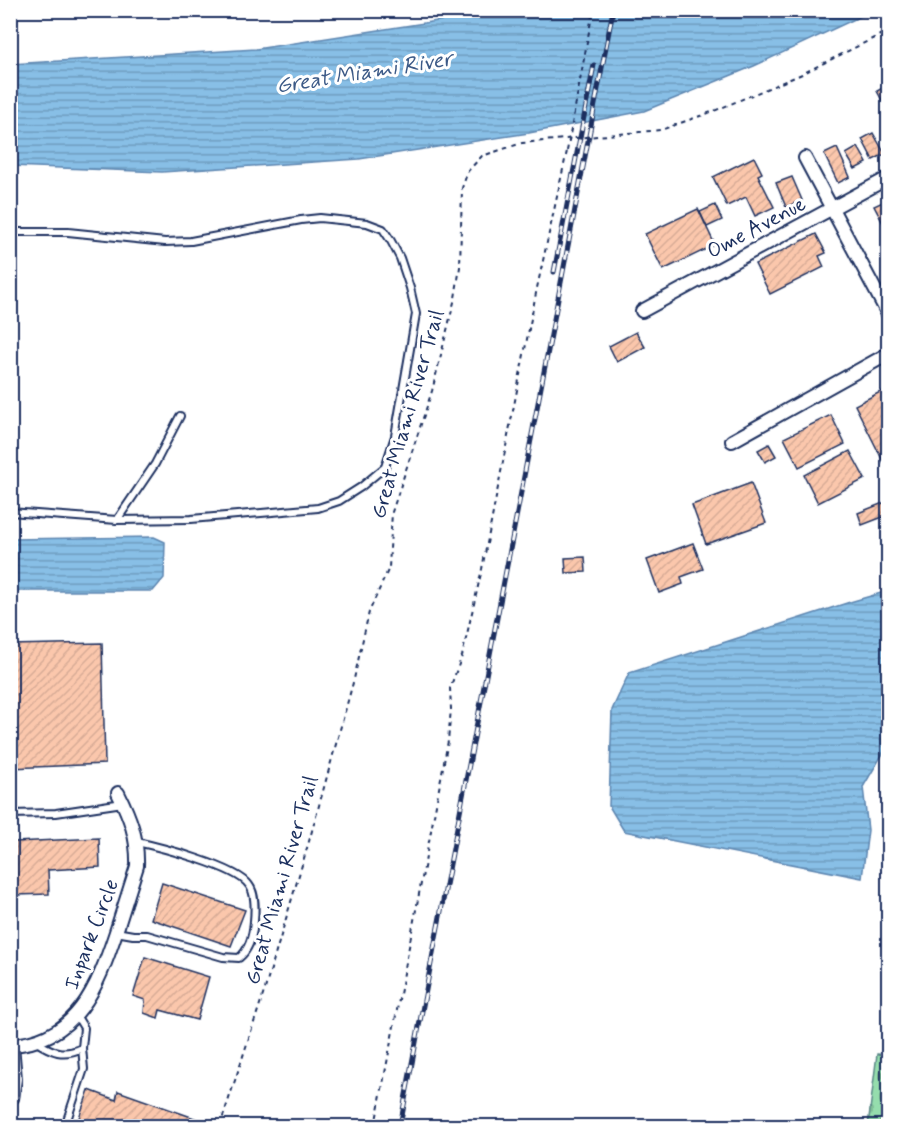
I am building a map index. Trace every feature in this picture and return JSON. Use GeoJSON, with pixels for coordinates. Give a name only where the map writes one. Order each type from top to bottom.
{"type":"FeatureCollection","features":[{"type":"Feature","properties":{"kind":"street"},"geometry":{"type":"LineString","coordinates":[[805,158],[888,314]]}},
{"type":"Feature","properties":{"kind":"street","name":"Ome Avenue"},"geometry":{"type":"LineString","coordinates":[[642,311],[888,178]]}},
{"type":"Feature","properties":{"kind":"street"},"geometry":{"type":"LineString","coordinates":[[732,441],[888,354]]}},
{"type":"Feature","properties":{"kind":"street","name":"Inpark Circle"},"geometry":{"type":"LineString","coordinates":[[13,1045],[34,1041],[62,1027],[76,1015],[92,995],[99,980],[137,866],[137,842],[121,798]]}},
{"type":"Feature","properties":{"kind":"lane"},"geometry":{"type":"LineString","coordinates":[[10,232],[68,232],[165,242],[191,241],[320,218],[367,223],[382,229],[400,258],[416,314],[395,435],[385,466],[361,488],[339,501],[318,508],[219,518],[117,520],[10,512]]}},
{"type":"Feature","properties":{"kind":"lane"},"geometry":{"type":"LineString","coordinates":[[117,520],[155,464],[180,416]]}},
{"type":"Feature","properties":{"kind":"lane"},"geometry":{"type":"LineString","coordinates":[[10,814],[56,813],[121,798]]}},
{"type":"Feature","properties":{"kind":"lane"},"geometry":{"type":"LineString","coordinates":[[116,932],[147,935],[223,957],[239,958],[246,952],[253,932],[256,907],[251,886],[241,875],[162,847],[137,842]]}},
{"type":"Feature","properties":{"kind":"lane"},"geometry":{"type":"LineString","coordinates":[[65,1126],[84,1069],[82,1048],[84,1028],[76,1015]]}},
{"type":"Feature","properties":{"kind":"lane"},"geometry":{"type":"LineString","coordinates":[[34,1041],[47,1048],[70,1054],[82,1048]]}},
{"type":"Feature","properties":{"kind":"lane"},"geometry":{"type":"LineString","coordinates":[[10,1098],[15,1099],[18,1079],[13,1045]]}},
{"type":"Feature","properties":{"kind":"path"},"geometry":{"type":"LineString","coordinates":[[375,1126],[448,741],[450,688],[462,656],[482,569],[537,288],[567,151],[593,10]]}},
{"type":"Feature","properties":{"kind":"path","name":"Great Miami River Trail"},"geometry":{"type":"LineString","coordinates":[[220,1126],[265,989],[313,828],[354,679],[369,612],[389,568],[392,512],[432,391],[455,298],[460,267],[462,188],[468,171],[482,156],[522,143],[661,130],[714,111],[802,74],[888,31]]}},
{"type":"Feature","properties":{"kind":"green space"},"geometry":{"type":"Polygon","coordinates":[[[877,1054],[888,1055],[888,1126],[868,1126],[877,1054]]]}},
{"type":"Feature","properties":{"kind":"water","name":"Great Miami River"},"geometry":{"type":"Polygon","coordinates":[[[502,11],[872,11],[754,66],[644,111],[529,133],[359,159],[162,172],[11,166],[11,64],[256,49],[502,11]]]}},
{"type":"Feature","properties":{"kind":"water"},"geometry":{"type":"Polygon","coordinates":[[[154,537],[165,542],[164,578],[153,591],[11,591],[11,539],[154,537]]]}},
{"type":"Feature","properties":{"kind":"water"},"geometry":{"type":"Polygon","coordinates":[[[888,591],[888,650],[885,669],[888,671],[888,745],[863,787],[868,830],[862,878],[624,831],[609,806],[612,710],[629,673],[888,591]]]}},
{"type":"Feature","properties":{"kind":"building"},"geometry":{"type":"Polygon","coordinates":[[[888,85],[888,99],[883,102],[877,91],[888,85]]]}},
{"type":"Feature","properties":{"kind":"building"},"geometry":{"type":"Polygon","coordinates":[[[873,133],[885,154],[873,160],[862,139],[873,133]]]}},
{"type":"Feature","properties":{"kind":"building"},"geometry":{"type":"Polygon","coordinates":[[[858,147],[867,163],[855,169],[846,154],[858,147]]]}},
{"type":"Feature","properties":{"kind":"building"},"geometry":{"type":"Polygon","coordinates":[[[837,148],[850,177],[838,183],[824,154],[837,148]]]}},
{"type":"Feature","properties":{"kind":"building"},"geometry":{"type":"Polygon","coordinates":[[[754,157],[762,173],[758,175],[774,207],[755,216],[746,197],[727,206],[713,177],[754,157]]]}},
{"type":"Feature","properties":{"kind":"building"},"geometry":{"type":"Polygon","coordinates":[[[792,177],[802,200],[786,207],[776,183],[792,177]]]}},
{"type":"Feature","properties":{"kind":"building"},"geometry":{"type":"Polygon","coordinates":[[[887,200],[888,225],[885,227],[874,206],[887,200]]]}},
{"type":"Feature","properties":{"kind":"building"},"geometry":{"type":"Polygon","coordinates":[[[715,205],[722,220],[707,227],[700,212],[715,205]]]}},
{"type":"Feature","properties":{"kind":"building"},"geometry":{"type":"Polygon","coordinates":[[[698,209],[715,245],[663,270],[645,234],[698,209]]]}},
{"type":"Feature","properties":{"kind":"building"},"geometry":{"type":"Polygon","coordinates":[[[816,234],[826,253],[819,256],[824,267],[770,294],[755,264],[816,234]]]}},
{"type":"Feature","properties":{"kind":"building"},"geometry":{"type":"Polygon","coordinates":[[[636,332],[645,347],[617,362],[609,346],[636,332]]]}},
{"type":"Feature","properties":{"kind":"building"},"geometry":{"type":"Polygon","coordinates":[[[888,388],[888,471],[855,405],[888,388]]]}},
{"type":"Feature","properties":{"kind":"building"},"geometry":{"type":"Polygon","coordinates":[[[831,415],[845,444],[799,467],[784,438],[831,415]]]}},
{"type":"Feature","properties":{"kind":"building"},"geometry":{"type":"Polygon","coordinates":[[[769,444],[776,456],[765,462],[758,450],[769,444]]]}},
{"type":"Feature","properties":{"kind":"building"},"geometry":{"type":"Polygon","coordinates":[[[850,451],[865,479],[818,503],[804,475],[850,451]]]}},
{"type":"Feature","properties":{"kind":"building"},"geometry":{"type":"Polygon","coordinates":[[[751,483],[766,523],[706,544],[692,505],[751,483]]]}},
{"type":"Feature","properties":{"kind":"building"},"geometry":{"type":"Polygon","coordinates":[[[888,501],[888,515],[862,525],[858,513],[888,501]]]}},
{"type":"Feature","properties":{"kind":"building"},"geometry":{"type":"Polygon","coordinates":[[[693,543],[703,569],[681,577],[683,584],[659,593],[647,560],[693,543]]]}},
{"type":"Feature","properties":{"kind":"building"},"geometry":{"type":"Polygon","coordinates":[[[585,557],[586,572],[566,573],[565,558],[585,557]]]}},
{"type":"Feature","properties":{"kind":"building"},"geometry":{"type":"Polygon","coordinates":[[[102,643],[105,764],[10,768],[10,645],[102,643]]]}},
{"type":"Feature","properties":{"kind":"building"},"geometry":{"type":"Polygon","coordinates":[[[99,838],[100,867],[48,870],[49,894],[16,895],[15,842],[99,838]]]}},
{"type":"Feature","properties":{"kind":"building"},"geometry":{"type":"Polygon","coordinates":[[[162,883],[245,910],[231,946],[151,919],[162,883]]]}},
{"type":"Feature","properties":{"kind":"building"},"geometry":{"type":"Polygon","coordinates":[[[145,957],[209,977],[197,1020],[160,1010],[158,1018],[144,1013],[145,1000],[133,996],[145,957]]]}},
{"type":"Feature","properties":{"kind":"building"},"geometry":{"type":"Polygon","coordinates":[[[89,1090],[116,1100],[118,1091],[197,1119],[194,1126],[76,1126],[89,1090]]]}},
{"type":"Feature","properties":{"kind":"railway"},"geometry":{"type":"LineString","coordinates":[[400,1126],[613,10]]}},
{"type":"Feature","properties":{"kind":"railway"},"geometry":{"type":"LineString","coordinates":[[554,272],[594,65]]}}]}
